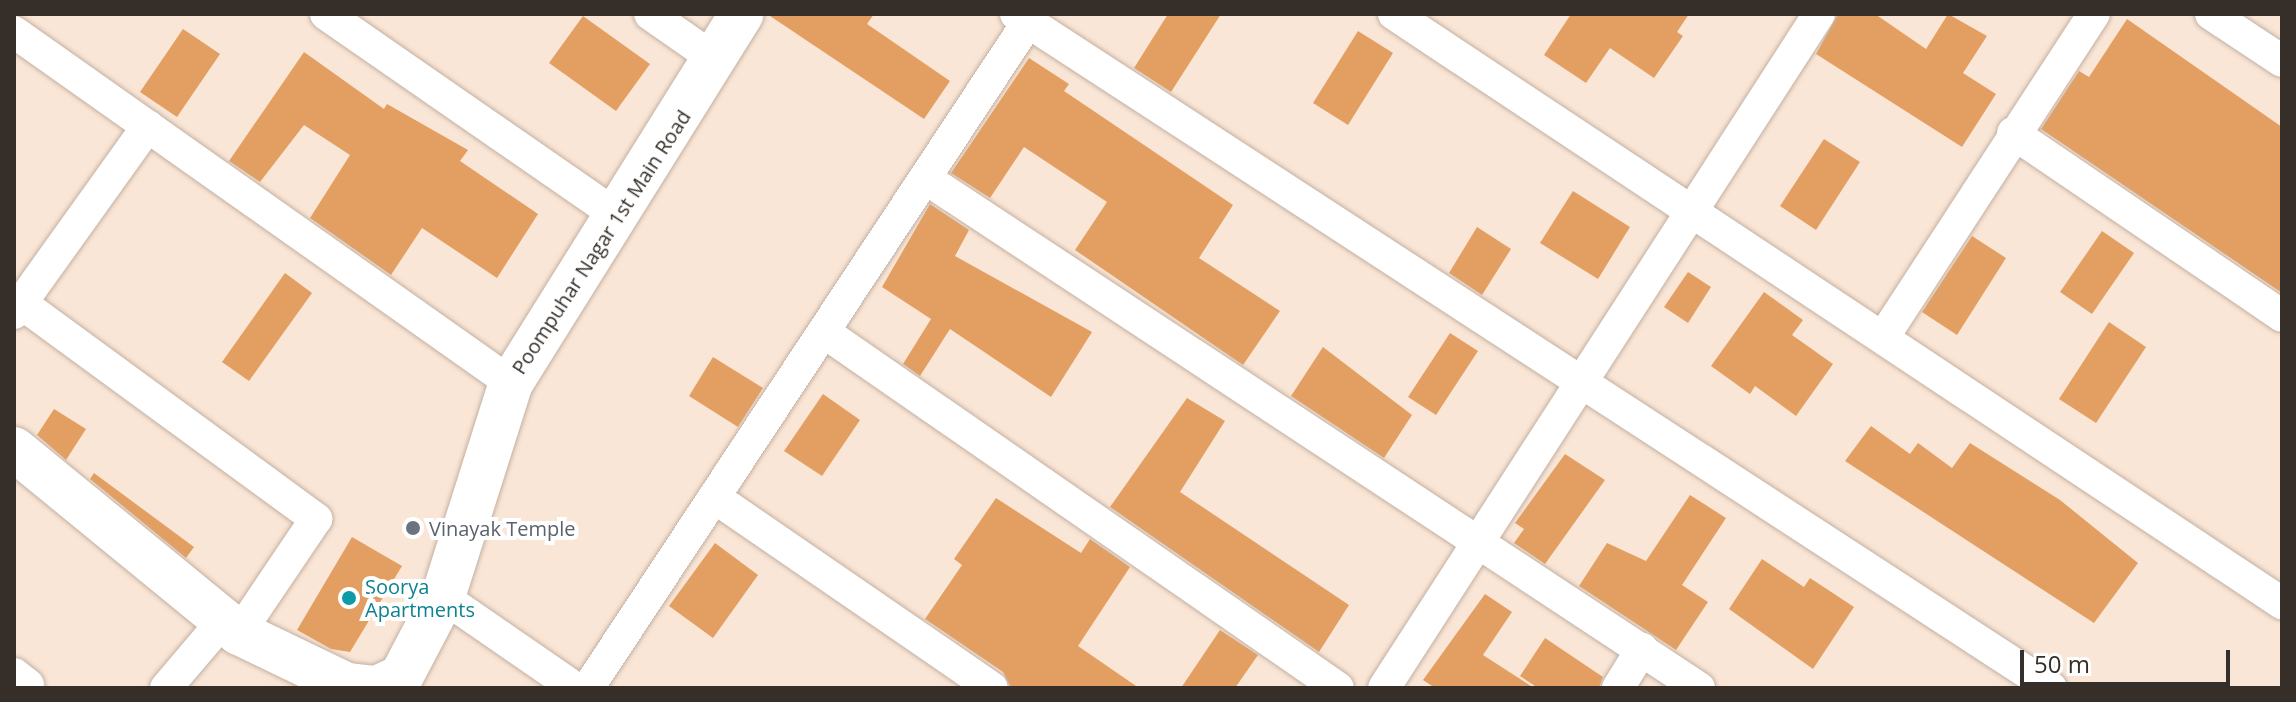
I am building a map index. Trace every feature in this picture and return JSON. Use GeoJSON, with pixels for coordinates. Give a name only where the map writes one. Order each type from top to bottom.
{"type":"FeatureCollection","features":[{"type":"Feature","properties":{"kind":"main road","name":"Poompuhar Nagar 1st Main Road"},"geometry":{"type":"LineString","coordinates":[[14,449],[231,627],[347,685],[376,688],[401,677],[443,597],[511,383],[619,217],[742,14]]}},
{"type":"Feature","properties":{"kind":"street"},"geometry":{"type":"LineString","coordinates":[[326,14],[619,217]]}},
{"type":"Feature","properties":{"kind":"street"},"geometry":{"type":"LineString","coordinates":[[650,14],[716,60]]}},
{"type":"Feature","properties":{"kind":"street"},"geometry":{"type":"LineString","coordinates":[[1394,14],[1884,336],[2282,603]]}},
{"type":"Feature","properties":{"kind":"street"},"geometry":{"type":"LineString","coordinates":[[1384,688],[1477,539],[1819,14]]}},
{"type":"Feature","properties":{"kind":"street"},"geometry":{"type":"LineString","coordinates":[[1884,336],[2013,133],[2094,14]]}},
{"type":"Feature","properties":{"kind":"street"},"geometry":{"type":"LineString","coordinates":[[2211,14],[2282,61]]}},
{"type":"Feature","properties":{"kind":"street"},"geometry":{"type":"LineString","coordinates":[[588,688],[925,178],[1022,18],[2051,688]]}},
{"type":"Feature","properties":{"kind":"street"},"geometry":{"type":"LineString","coordinates":[[14,32],[511,383]]}},
{"type":"Feature","properties":{"kind":"street"},"geometry":{"type":"LineString","coordinates":[[148,126],[18,308],[316,519],[231,627],[166,688]]}},
{"type":"Feature","properties":{"kind":"street"},"geometry":{"type":"LineString","coordinates":[[2013,133],[2282,316]]}},
{"type":"Feature","properties":{"kind":"street"},"geometry":{"type":"LineString","coordinates":[[925,178],[1699,688]]}},
{"type":"Feature","properties":{"kind":"street"},"geometry":{"type":"LineString","coordinates":[[824,332],[1338,688]]}},
{"type":"Feature","properties":{"kind":"street"},"geometry":{"type":"LineString","coordinates":[[714,497],[992,688]]}},
{"type":"Feature","properties":{"kind":"street"},"geometry":{"type":"LineString","coordinates":[[443,597],[575,688]]}},
{"type":"Feature","properties":{"kind":"street"},"geometry":{"type":"LineString","coordinates":[[1618,688],[1642,649]]}},
{"type":"Feature","properties":{"kind":"building"},"geometry":{"type":"Polygon","coordinates":[[[767,14],[874,14],[867,24],[950,81],[924,119],[767,14]]]}},
{"type":"Feature","properties":{"kind":"building"},"geometry":{"type":"Polygon","coordinates":[[[1168,14],[1221,14],[1171,92],[1134,68],[1168,14]]]}},
{"type":"Feature","properties":{"kind":"building"},"geometry":{"type":"Polygon","coordinates":[[[1571,14],[1689,14],[1677,32],[1683,36],[1654,78],[1610,48],[1586,83],[1544,55],[1571,14]]]}},
{"type":"Feature","properties":{"kind":"building"},"geometry":{"type":"Polygon","coordinates":[[[1838,14],[1875,14],[1926,49],[1948,14],[1987,36],[1963,73],[1996,94],[1962,147],[1816,54],[1838,14]]]}},
{"type":"Feature","properties":{"kind":"building"},"geometry":{"type":"Polygon","coordinates":[[[583,16],[650,64],[616,111],[549,63],[583,16]]]}},
{"type":"Feature","properties":{"kind":"building"},"geometry":{"type":"Polygon","coordinates":[[[2127,19],[2282,127],[2282,293],[2041,129],[2079,71],[2089,77],[2127,19]]]}},
{"type":"Feature","properties":{"kind":"building"},"geometry":{"type":"Polygon","coordinates":[[[183,29],[220,54],[177,117],[140,92],[183,29]]]}},
{"type":"Feature","properties":{"kind":"building"},"geometry":{"type":"Polygon","coordinates":[[[1358,31],[1393,53],[1348,125],[1313,103],[1358,31]]]}},
{"type":"Feature","properties":{"kind":"building"},"geometry":{"type":"Polygon","coordinates":[[[304,52],[384,109],[387,104],[468,150],[460,161],[538,214],[497,278],[422,228],[391,275],[310,218],[350,155],[304,125],[260,182],[229,161],[304,52]]]}},
{"type":"Feature","properties":{"kind":"building"},"geometry":{"type":"Polygon","coordinates":[[[1029,58],[1069,84],[1064,91],[1233,205],[1199,258],[1280,311],[1243,365],[1075,250],[1107,202],[1024,147],[990,198],[951,173],[1029,58]]]}},
{"type":"Feature","properties":{"kind":"building"},"geometry":{"type":"Polygon","coordinates":[[[1824,139],[1860,162],[1816,230],[1780,206],[1824,139]]]}},
{"type":"Feature","properties":{"kind":"building"},"geometry":{"type":"Polygon","coordinates":[[[1573,191],[1630,227],[1598,279],[1540,243],[1573,191]]]}},
{"type":"Feature","properties":{"kind":"building"},"geometry":{"type":"Polygon","coordinates":[[[930,204],[969,230],[955,256],[1092,332],[1051,397],[950,329],[920,376],[903,364],[931,319],[882,287],[930,204]]]}},
{"type":"Feature","properties":{"kind":"building"},"geometry":{"type":"Polygon","coordinates":[[[1477,227],[1511,249],[1482,295],[1449,273],[1477,227]]]}},
{"type":"Feature","properties":{"kind":"building"},"geometry":{"type":"Polygon","coordinates":[[[2102,231],[2134,253],[2092,314],[2060,292],[2102,231]]]}},
{"type":"Feature","properties":{"kind":"building"},"geometry":{"type":"Polygon","coordinates":[[[1972,236],[2006,258],[1957,335],[1922,312],[1972,236]]]}},
{"type":"Feature","properties":{"kind":"building"},"geometry":{"type":"Polygon","coordinates":[[[1688,272],[1711,287],[1688,323],[1664,307],[1688,272]]]}},
{"type":"Feature","properties":{"kind":"building"},"geometry":{"type":"Polygon","coordinates":[[[285,273],[312,293],[249,381],[222,362],[285,273]]]}},
{"type":"Feature","properties":{"kind":"building"},"geometry":{"type":"Polygon","coordinates":[[[1764,292],[1803,320],[1792,335],[1833,364],[1796,416],[1755,386],[1750,394],[1711,366],[1764,292]]]}},
{"type":"Feature","properties":{"kind":"building"},"geometry":{"type":"Polygon","coordinates":[[[2109,322],[2146,347],[2096,423],[2059,399],[2109,322]]]}},
{"type":"Feature","properties":{"kind":"building"},"geometry":{"type":"Polygon","coordinates":[[[1450,333],[1478,351],[1436,415],[1408,397],[1450,333]]]}},
{"type":"Feature","properties":{"kind":"building"},"geometry":{"type":"Polygon","coordinates":[[[1323,347],[1412,415],[1384,458],[1291,396],[1323,347]]]}},
{"type":"Feature","properties":{"kind":"building"},"geometry":{"type":"Polygon","coordinates":[[[713,357],[763,388],[738,427],[689,396],[713,357]]]}},
{"type":"Feature","properties":{"kind":"building"},"geometry":{"type":"Polygon","coordinates":[[[823,394],[860,420],[822,476],[784,451],[823,394]]]}},
{"type":"Feature","properties":{"kind":"building"},"geometry":{"type":"Polygon","coordinates":[[[1187,398],[1225,421],[1180,492],[1349,605],[1319,652],[1110,507],[1187,398]]]}},
{"type":"Feature","properties":{"kind":"building"},"geometry":{"type":"Polygon","coordinates":[[[54,409],[86,429],[66,460],[37,435],[54,409]]]}},
{"type":"Feature","properties":{"kind":"building"},"geometry":{"type":"Polygon","coordinates":[[[1871,426],[1910,454],[1918,443],[1952,468],[1970,443],[2060,500],[2138,563],[2094,623],[1845,461],[1871,426]]]}},
{"type":"Feature","properties":{"kind":"building"},"geometry":{"type":"Polygon","coordinates":[[[1565,454],[1605,480],[1545,564],[1514,543],[1524,529],[1515,523],[1565,454]]]}},
{"type":"Feature","properties":{"kind":"building"},"geometry":{"type":"Polygon","coordinates":[[[94,473],[194,547],[186,558],[90,479],[94,473]]]}},
{"type":"Feature","properties":{"kind":"building"},"geometry":{"type":"Polygon","coordinates":[[[1690,495],[1726,518],[1682,585],[1708,602],[1676,650],[1579,586],[1607,543],[1646,561],[1690,495]]]}},
{"type":"Feature","properties":{"kind":"building"},"geometry":{"type":"Polygon","coordinates":[[[996,498],[1081,553],[1090,539],[1130,567],[1078,646],[1139,688],[1011,688],[1003,672],[925,619],[962,565],[954,559],[996,498]]]}},
{"type":"Feature","properties":{"kind":"building","name":"Soorya Apartments"},"geometry":{"type":"Polygon","coordinates":[[[352,537],[402,566],[350,652],[331,649],[297,630],[352,537]]]}},
{"type":"Feature","properties":{"kind":"building"},"geometry":{"type":"Polygon","coordinates":[[[715,543],[758,575],[713,638],[669,606],[715,543]]]}},
{"type":"Feature","properties":{"kind":"building"},"geometry":{"type":"Polygon","coordinates":[[[1762,559],[1804,587],[1810,578],[1854,607],[1813,669],[1729,609],[1762,559]]]}},
{"type":"Feature","properties":{"kind":"building"},"geometry":{"type":"Polygon","coordinates":[[[1485,594],[1512,612],[1483,655],[1534,688],[1435,688],[1423,680],[1485,594]]]}},
{"type":"Feature","properties":{"kind":"building"},"geometry":{"type":"Polygon","coordinates":[[[1220,630],[1258,655],[1235,688],[1181,688],[1220,630]]]}},
{"type":"Feature","properties":{"kind":"building"},"geometry":{"type":"Polygon","coordinates":[[[1545,638],[1603,677],[1599,688],[1538,688],[1520,676],[1545,638]]]}},
{"type":"Feature","properties":{"kind":"place","name":"Vinayak Temple"},"geometry":{"type":"Point","coordinates":[413,528]}},
{"type":"Feature","properties":{"kind":"place","name":"Soorya Apartments"},"geometry":{"type":"Point","coordinates":[349,598]}}]}
